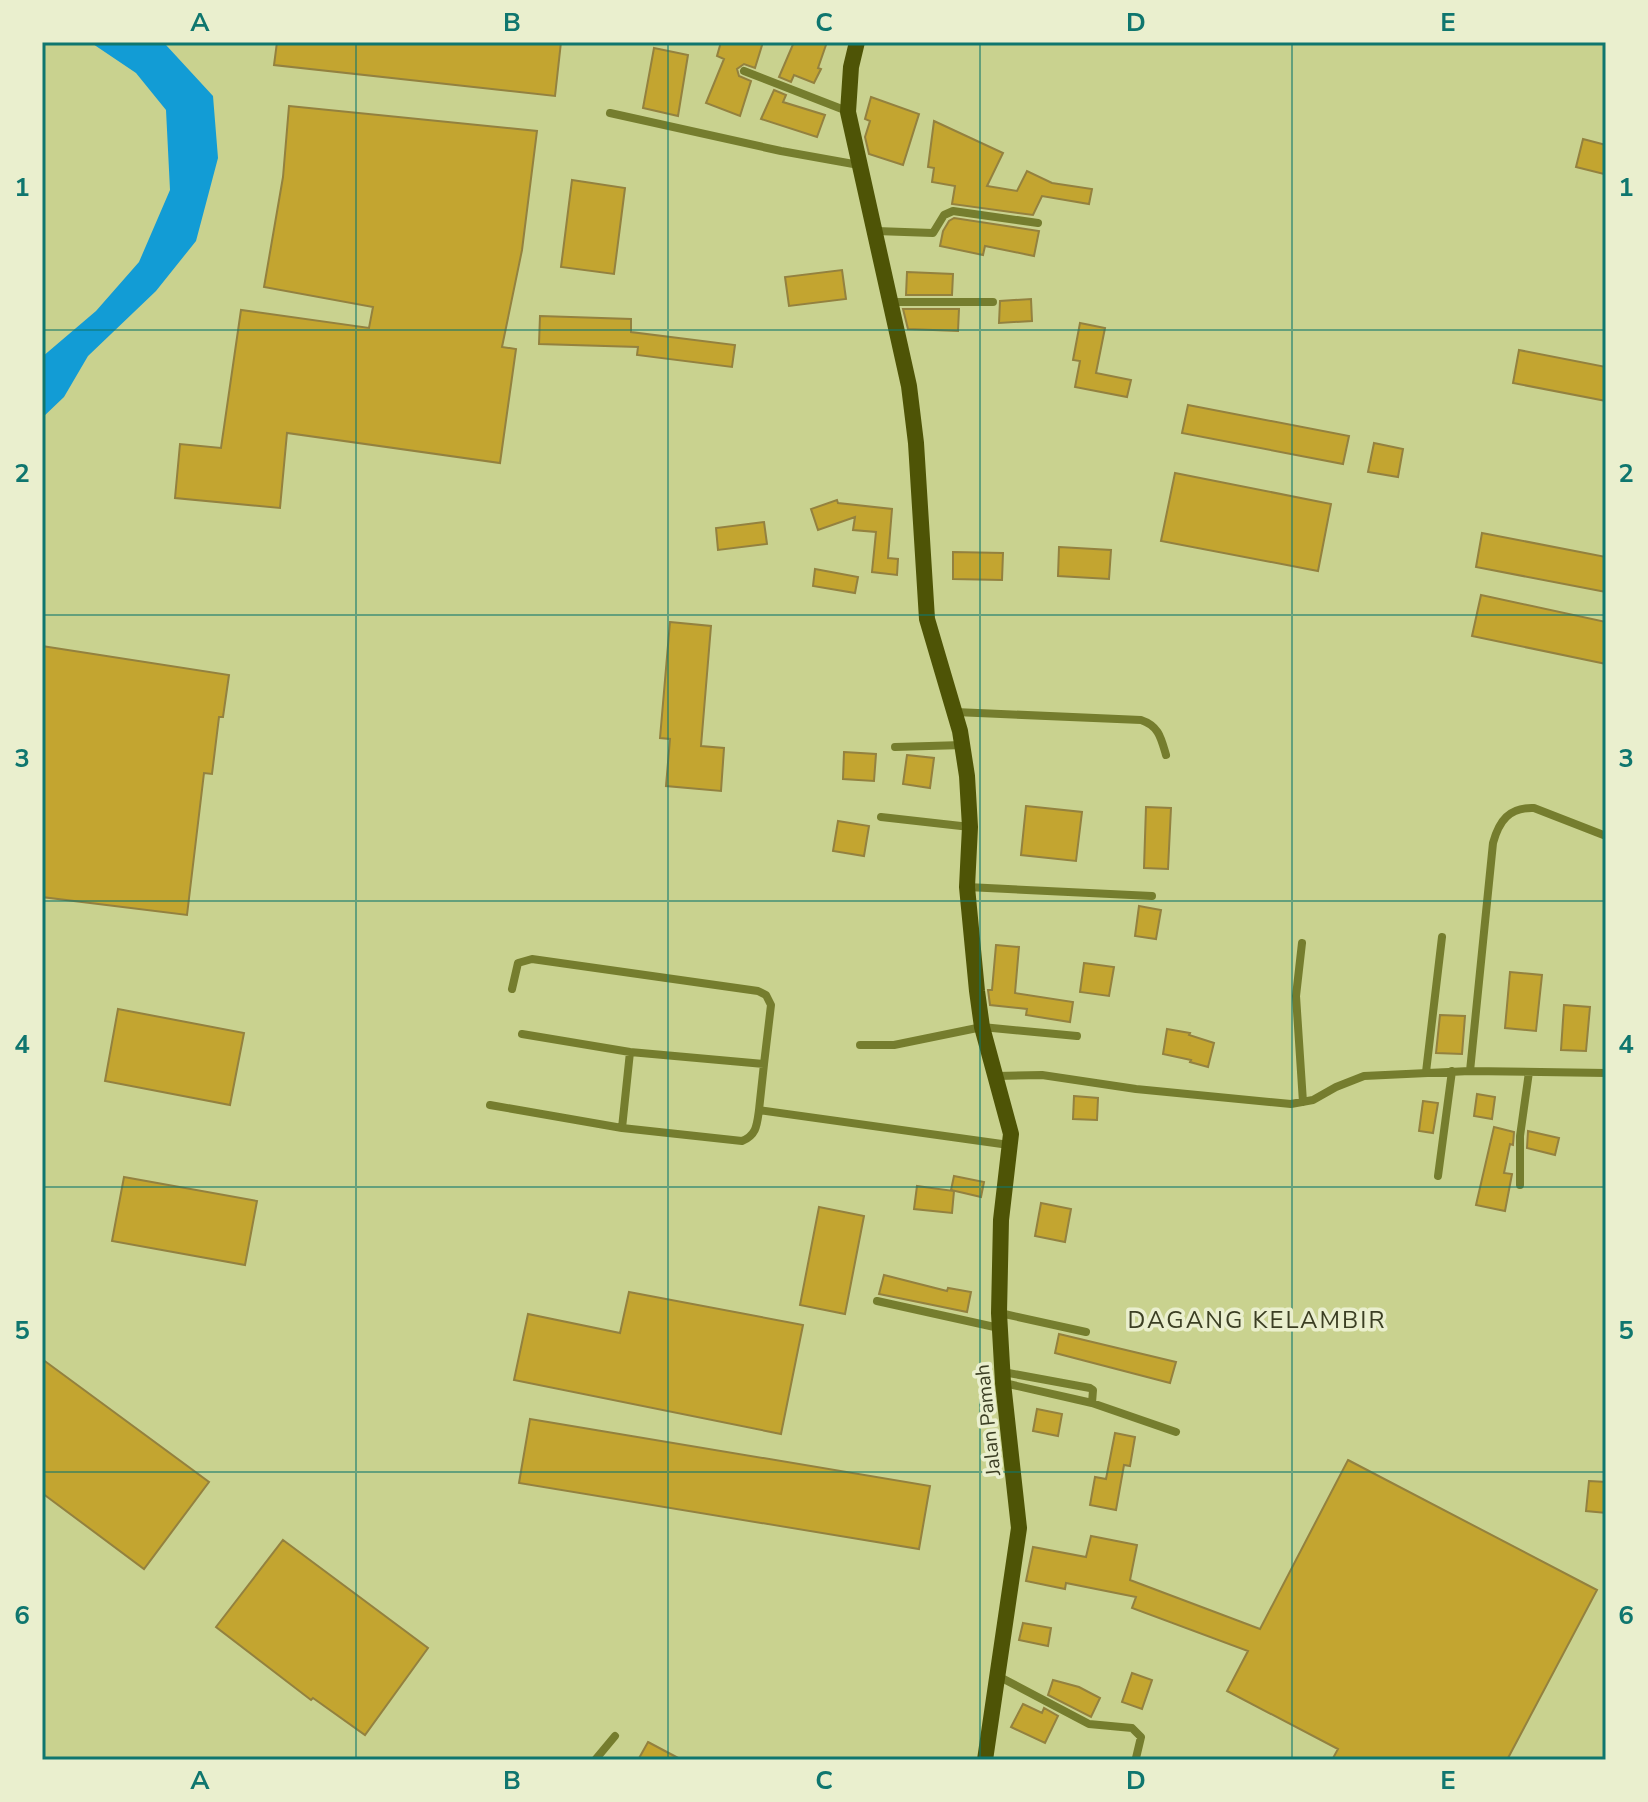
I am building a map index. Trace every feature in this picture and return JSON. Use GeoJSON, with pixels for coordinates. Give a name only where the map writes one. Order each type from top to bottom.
{"type":"FeatureCollection","features":[{"type":"Feature","properties":{"kind":"street","name":"Jalan Pamah"},"geometry":{"type":"LineString","coordinates":[[857,42],[849,83],[848,112],[914,415],[926,612],[933,647],[964,745],[970,827],[967,887],[982,1027],[1009,1119],[1010,1145],[1001,1220],[1000,1321],[1019,1528],[985,1760]]}},
{"type":"Feature","properties":{"kind":"street"},"geometry":{"type":"LineString","coordinates":[[744,71],[848,112]]}},
{"type":"Feature","properties":{"kind":"street"},"geometry":{"type":"LineString","coordinates":[[610,113],[859,166]]}},
{"type":"Feature","properties":{"kind":"street"},"geometry":{"type":"LineString","coordinates":[[876,231],[933,233],[944,215],[953,211],[1038,223]]}},
{"type":"Feature","properties":{"kind":"street"},"geometry":{"type":"LineString","coordinates":[[891,302],[993,302]]}},
{"type":"Feature","properties":{"kind":"street"},"geometry":{"type":"LineString","coordinates":[[954,712],[1141,720],[1159,731],[1166,755]]}},
{"type":"Feature","properties":{"kind":"street"},"geometry":{"type":"LineString","coordinates":[[895,747],[964,745]]}},
{"type":"Feature","properties":{"kind":"street"},"geometry":{"type":"LineString","coordinates":[[1470,1071],[1493,843],[1503,819],[1522,807],[1534,808],[1606,836]]}},
{"type":"Feature","properties":{"kind":"street"},"geometry":{"type":"LineString","coordinates":[[881,817],[970,827]]}},
{"type":"Feature","properties":{"kind":"street"},"geometry":{"type":"LineString","coordinates":[[967,887],[1152,896]]}},
{"type":"Feature","properties":{"kind":"street"},"geometry":{"type":"LineString","coordinates":[[1426,1072],[1442,937]]}},
{"type":"Feature","properties":{"kind":"street"},"geometry":{"type":"LineString","coordinates":[[1302,943],[1296,996],[1303,1102]]}},
{"type":"Feature","properties":{"kind":"street"},"geometry":{"type":"LineString","coordinates":[[490,1105],[622,1128],[742,1141],[750,1138],[756,1130],[771,1005],[766,995],[758,991],[532,959],[518,963],[512,989]]}},
{"type":"Feature","properties":{"kind":"street"},"geometry":{"type":"LineString","coordinates":[[860,1045],[894,1045],[982,1027],[1077,1036]]}},
{"type":"Feature","properties":{"kind":"street"},"geometry":{"type":"LineString","coordinates":[[522,1034],[630,1052],[764,1064]]}},
{"type":"Feature","properties":{"kind":"street"},"geometry":{"type":"LineString","coordinates":[[622,1128],[630,1052]]}},
{"type":"Feature","properties":{"kind":"street"},"geometry":{"type":"LineString","coordinates":[[1438,1176],[1452,1071]]}},
{"type":"Feature","properties":{"kind":"street"},"geometry":{"type":"LineString","coordinates":[[997,1076],[1031,1074],[1136,1089],[1291,1104],[1303,1102],[1364,1076],[1452,1071],[1606,1073]]}},
{"type":"Feature","properties":{"kind":"street"},"geometry":{"type":"LineString","coordinates":[[1520,1185],[1520,1136],[1529,1072]]}},
{"type":"Feature","properties":{"kind":"street"},"geometry":{"type":"LineString","coordinates":[[759,1110],[1010,1145]]}},
{"type":"Feature","properties":{"kind":"street"},"geometry":{"type":"LineString","coordinates":[[877,1301],[1086,1332]]}},
{"type":"Feature","properties":{"kind":"street"},"geometry":{"type":"LineString","coordinates":[[1003,1377],[1176,1432]]}},
{"type":"Feature","properties":{"kind":"street"},"geometry":{"type":"LineString","coordinates":[[1003,1377],[1090,1388],[1093,1390],[1092,1403]]}},
{"type":"Feature","properties":{"kind":"street"},"geometry":{"type":"LineString","coordinates":[[996,1675],[1089,1724],[1132,1728],[1141,1737],[1136,1755],[1138,1760]]}},
{"type":"Feature","properties":{"kind":"street"},"geometry":{"type":"LineString","coordinates":[[595,1760],[615,1736]]}},
{"type":"Feature","properties":{"kind":"water"},"geometry":{"type":"Polygon","coordinates":[[[90,42],[159,42],[166,45],[213,96],[218,158],[196,241],[156,291],[88,356],[64,397],[42,418],[42,357],[96,311],[139,262],[170,190],[166,110],[136,73],[90,42]]]}},
{"type":"Feature","properties":{"kind":"building"},"geometry":{"type":"Polygon","coordinates":[[[277,42],[561,42],[555,96],[274,65],[277,42]]]}},
{"type":"Feature","properties":{"kind":"building"},"geometry":{"type":"Polygon","coordinates":[[[721,42],[763,42],[755,68],[744,64],[737,69],[739,76],[751,81],[740,116],[706,103],[724,59],[717,56],[721,42]]]}},
{"type":"Feature","properties":{"kind":"building"},"geometry":{"type":"Polygon","coordinates":[[[794,42],[827,42],[818,68],[821,69],[814,83],[794,75],[791,82],[779,77],[794,42]]]}},
{"type":"Feature","properties":{"kind":"building"},"geometry":{"type":"Polygon","coordinates":[[[654,48],[688,55],[678,116],[643,108],[654,48]]]}},
{"type":"Feature","properties":{"kind":"building"},"geometry":{"type":"Polygon","coordinates":[[[774,90],[786,95],[783,102],[825,115],[817,137],[761,119],[774,90]]]}},
{"type":"Feature","properties":{"kind":"building"},"geometry":{"type":"Polygon","coordinates":[[[871,97],[919,114],[903,165],[869,154],[865,137],[870,121],[865,119],[871,97]]]}},
{"type":"Feature","properties":{"kind":"building"},"geometry":{"type":"Polygon","coordinates":[[[289,106],[537,131],[522,250],[502,347],[516,349],[500,463],[287,433],[280,508],[175,498],[180,444],[221,448],[241,310],[369,328],[373,307],[264,287],[283,177],[289,106]]]}},
{"type":"Feature","properties":{"kind":"building"},"geometry":{"type":"Polygon","coordinates":[[[934,121],[1003,153],[987,186],[1017,191],[1027,171],[1052,183],[1092,189],[1089,204],[1042,196],[1033,215],[952,204],[955,186],[932,182],[934,168],[928,167],[934,121]]]}},
{"type":"Feature","properties":{"kind":"building"},"geometry":{"type":"Polygon","coordinates":[[[1583,139],[1606,145],[1604,174],[1576,167],[1583,139]]]}},
{"type":"Feature","properties":{"kind":"building"},"geometry":{"type":"Polygon","coordinates":[[[572,180],[625,188],[614,274],[561,267],[572,180]]]}},
{"type":"Feature","properties":{"kind":"building"},"geometry":{"type":"Polygon","coordinates":[[[954,218],[1039,231],[1034,256],[985,246],[983,255],[940,246],[943,231],[954,218]]]}},
{"type":"Feature","properties":{"kind":"building"},"geometry":{"type":"Polygon","coordinates":[[[842,270],[846,299],[789,306],[785,277],[842,270]]]}},
{"type":"Feature","properties":{"kind":"building"},"geometry":{"type":"Polygon","coordinates":[[[907,272],[953,274],[952,295],[906,295],[907,272]]]}},
{"type":"Feature","properties":{"kind":"building"},"geometry":{"type":"Polygon","coordinates":[[[1031,299],[1032,321],[999,323],[1000,301],[1031,299]]]}},
{"type":"Feature","properties":{"kind":"building"},"geometry":{"type":"Polygon","coordinates":[[[903,309],[959,309],[958,331],[908,329],[903,309]]]}},
{"type":"Feature","properties":{"kind":"building"},"geometry":{"type":"Polygon","coordinates":[[[540,316],[631,319],[631,332],[735,345],[732,367],[637,355],[638,347],[539,344],[540,316]]]}},
{"type":"Feature","properties":{"kind":"building"},"geometry":{"type":"Polygon","coordinates":[[[1080,323],[1105,328],[1096,373],[1131,380],[1127,397],[1075,387],[1080,361],[1073,360],[1080,323]]]}},
{"type":"Feature","properties":{"kind":"building"},"geometry":{"type":"Polygon","coordinates":[[[1519,350],[1606,367],[1606,401],[1513,383],[1519,350]]]}},
{"type":"Feature","properties":{"kind":"building"},"geometry":{"type":"Polygon","coordinates":[[[1188,405],[1349,436],[1343,464],[1182,433],[1188,405]]]}},
{"type":"Feature","properties":{"kind":"building"},"geometry":{"type":"Polygon","coordinates":[[[1374,443],[1403,449],[1398,477],[1368,472],[1374,443]]]}},
{"type":"Feature","properties":{"kind":"building"},"geometry":{"type":"Polygon","coordinates":[[[1175,473],[1331,504],[1318,571],[1161,541],[1175,473]]]}},
{"type":"Feature","properties":{"kind":"building"},"geometry":{"type":"Polygon","coordinates":[[[837,500],[838,503],[892,509],[888,558],[898,559],[897,575],[872,572],[876,532],[853,530],[855,517],[818,530],[811,509],[837,500]]]}},
{"type":"Feature","properties":{"kind":"building"},"geometry":{"type":"Polygon","coordinates":[[[764,522],[767,544],[718,550],[716,528],[764,522]]]}},
{"type":"Feature","properties":{"kind":"building"},"geometry":{"type":"Polygon","coordinates":[[[1482,533],[1606,557],[1606,592],[1476,567],[1482,533]]]}},
{"type":"Feature","properties":{"kind":"building"},"geometry":{"type":"Polygon","coordinates":[[[1059,547],[1111,550],[1109,579],[1058,576],[1059,547]]]}},
{"type":"Feature","properties":{"kind":"building"},"geometry":{"type":"Polygon","coordinates":[[[953,552],[1003,553],[1002,580],[953,579],[953,552]]]}},
{"type":"Feature","properties":{"kind":"building"},"geometry":{"type":"Polygon","coordinates":[[[815,569],[858,577],[855,593],[813,586],[815,569]]]}},
{"type":"Feature","properties":{"kind":"building"},"geometry":{"type":"Polygon","coordinates":[[[1481,595],[1606,622],[1606,664],[1472,636],[1481,595]]]}},
{"type":"Feature","properties":{"kind":"building"},"geometry":{"type":"Polygon","coordinates":[[[670,622],[711,626],[701,746],[724,748],[721,791],[666,786],[670,739],[660,738],[670,622]]]}},
{"type":"Feature","properties":{"kind":"building"},"geometry":{"type":"Polygon","coordinates":[[[42,646],[229,675],[223,717],[219,717],[212,774],[204,773],[187,915],[42,897],[42,646]]]}},
{"type":"Feature","properties":{"kind":"building"},"geometry":{"type":"Polygon","coordinates":[[[844,752],[876,754],[874,781],[843,779],[844,752]]]}},
{"type":"Feature","properties":{"kind":"building"},"geometry":{"type":"Polygon","coordinates":[[[907,755],[934,758],[930,788],[903,784],[907,755]]]}},
{"type":"Feature","properties":{"kind":"building"},"geometry":{"type":"Polygon","coordinates":[[[1026,806],[1082,812],[1076,861],[1021,855],[1026,806]]]}},
{"type":"Feature","properties":{"kind":"building"},"geometry":{"type":"Polygon","coordinates":[[[1146,807],[1171,808],[1168,869],[1144,868],[1146,807]]]}},
{"type":"Feature","properties":{"kind":"building"},"geometry":{"type":"Polygon","coordinates":[[[838,821],[869,826],[864,856],[833,851],[838,821]]]}},
{"type":"Feature","properties":{"kind":"building"},"geometry":{"type":"Polygon","coordinates":[[[1139,906],[1161,910],[1156,939],[1135,936],[1139,906]]]}},
{"type":"Feature","properties":{"kind":"building"},"geometry":{"type":"Polygon","coordinates":[[[996,945],[1019,947],[1015,993],[1073,1002],[1070,1022],[1026,1015],[1027,1009],[990,1005],[988,990],[992,990],[996,945]]]}},
{"type":"Feature","properties":{"kind":"building"},"geometry":{"type":"Polygon","coordinates":[[[1084,963],[1114,967],[1109,996],[1080,992],[1084,963]]]}},
{"type":"Feature","properties":{"kind":"building"},"geometry":{"type":"Polygon","coordinates":[[[1510,972],[1542,975],[1536,1031],[1505,1028],[1510,972]]]}},
{"type":"Feature","properties":{"kind":"building"},"geometry":{"type":"Polygon","coordinates":[[[1564,1005],[1590,1007],[1586,1051],[1561,1050],[1564,1005]]]}},
{"type":"Feature","properties":{"kind":"building"},"geometry":{"type":"Polygon","coordinates":[[[118,1009],[244,1033],[230,1105],[105,1081],[118,1009]]]}},
{"type":"Feature","properties":{"kind":"building"},"geometry":{"type":"Polygon","coordinates":[[[1440,1015],[1465,1016],[1462,1054],[1436,1053],[1440,1015]]]}},
{"type":"Feature","properties":{"kind":"building"},"geometry":{"type":"Polygon","coordinates":[[[1167,1029],[1190,1033],[1214,1043],[1208,1067],[1163,1054],[1167,1029]]]}},
{"type":"Feature","properties":{"kind":"building"},"geometry":{"type":"Polygon","coordinates":[[[1477,1094],[1495,1097],[1492,1119],[1474,1116],[1477,1094]]]}},
{"type":"Feature","properties":{"kind":"building"},"geometry":{"type":"Polygon","coordinates":[[[1074,1096],[1098,1098],[1097,1120],[1073,1119],[1074,1096]]]}},
{"type":"Feature","properties":{"kind":"building"},"geometry":{"type":"Polygon","coordinates":[[[1423,1101],[1438,1103],[1433,1133],[1419,1131],[1423,1101]]]}},
{"type":"Feature","properties":{"kind":"building"},"geometry":{"type":"Polygon","coordinates":[[[1494,1127],[1514,1132],[1504,1173],[1512,1174],[1505,1211],[1476,1205],[1494,1127]]]}},
{"type":"Feature","properties":{"kind":"building"},"geometry":{"type":"Polygon","coordinates":[[[1528,1131],[1559,1138],[1555,1155],[1527,1148],[1528,1131]]]}},
{"type":"Feature","properties":{"kind":"building"},"geometry":{"type":"Polygon","coordinates":[[[954,1176],[984,1182],[981,1197],[951,1190],[954,1176]]]}},
{"type":"Feature","properties":{"kind":"building"},"geometry":{"type":"Polygon","coordinates":[[[124,1177],[257,1201],[245,1265],[112,1241],[124,1177]]]}},
{"type":"Feature","properties":{"kind":"building"},"geometry":{"type":"Polygon","coordinates":[[[917,1186],[954,1191],[952,1213],[914,1209],[917,1186]]]}},
{"type":"Feature","properties":{"kind":"building"},"geometry":{"type":"Polygon","coordinates":[[[1041,1203],[1071,1209],[1065,1242],[1035,1236],[1041,1203]]]}},
{"type":"Feature","properties":{"kind":"building"},"geometry":{"type":"Polygon","coordinates":[[[819,1207],[864,1216],[845,1314],[800,1305],[819,1207]]]}},
{"type":"Feature","properties":{"kind":"building"},"geometry":{"type":"Polygon","coordinates":[[[884,1275],[947,1291],[948,1288],[971,1292],[967,1312],[879,1294],[884,1275]]]}},
{"type":"Feature","properties":{"kind":"building"},"geometry":{"type":"Polygon","coordinates":[[[629,1292],[803,1325],[781,1434],[514,1380],[528,1314],[620,1333],[629,1292]]]}},
{"type":"Feature","properties":{"kind":"building"},"geometry":{"type":"Polygon","coordinates":[[[1059,1334],[1176,1362],[1170,1383],[1055,1353],[1059,1334]]]}},
{"type":"Feature","properties":{"kind":"building"},"geometry":{"type":"Polygon","coordinates":[[[42,1359],[209,1482],[144,1569],[42,1493],[42,1359]]]}},
{"type":"Feature","properties":{"kind":"building"},"geometry":{"type":"Polygon","coordinates":[[[1037,1409],[1062,1414],[1058,1436],[1033,1431],[1037,1409]]]}},
{"type":"Feature","properties":{"kind":"building"},"geometry":{"type":"Polygon","coordinates":[[[530,1419],[930,1486],[919,1549],[519,1483],[530,1419]]]}},
{"type":"Feature","properties":{"kind":"building"},"geometry":{"type":"Polygon","coordinates":[[[1115,1433],[1135,1437],[1130,1466],[1124,1465],[1116,1510],[1090,1505],[1095,1477],[1106,1479],[1115,1433]]]}},
{"type":"Feature","properties":{"kind":"building"},"geometry":{"type":"Polygon","coordinates":[[[1348,1460],[1597,1590],[1507,1760],[1332,1760],[1338,1749],[1227,1691],[1248,1651],[1132,1608],[1136,1597],[1066,1583],[1065,1589],[1026,1581],[1033,1547],[1086,1557],[1091,1536],[1137,1545],[1130,1580],[1260,1629],[1348,1460]]]}},
{"type":"Feature","properties":{"kind":"building"},"geometry":{"type":"Polygon","coordinates":[[[1589,1481],[1606,1482],[1606,1513],[1586,1511],[1589,1481]]]}},
{"type":"Feature","properties":{"kind":"building"},"geometry":{"type":"Polygon","coordinates":[[[283,1540],[428,1648],[365,1735],[313,1698],[311,1700],[216,1627],[283,1540]]]}},
{"type":"Feature","properties":{"kind":"building"},"geometry":{"type":"Polygon","coordinates":[[[1023,1623],[1051,1628],[1048,1646],[1019,1640],[1023,1623]]]}},
{"type":"Feature","properties":{"kind":"building"},"geometry":{"type":"Polygon","coordinates":[[[1132,1673],[1152,1680],[1142,1709],[1122,1702],[1132,1673]]]}},
{"type":"Feature","properties":{"kind":"building"},"geometry":{"type":"Polygon","coordinates":[[[1053,1680],[1079,1687],[1100,1698],[1091,1717],[1048,1695],[1053,1680]]]}},
{"type":"Feature","properties":{"kind":"building"},"geometry":{"type":"Polygon","coordinates":[[[1023,1704],[1042,1713],[1044,1708],[1058,1716],[1045,1743],[1011,1727],[1023,1704]]]}},
{"type":"Feature","properties":{"kind":"building"},"geometry":{"type":"Polygon","coordinates":[[[648,1742],[682,1760],[638,1760],[648,1742]]]}},
{"type":"Feature","properties":{"kind":"district","name":"DAGANG KELAMBIR"},"geometry":{"type":"Point","coordinates":[1257,1320]}}]}
